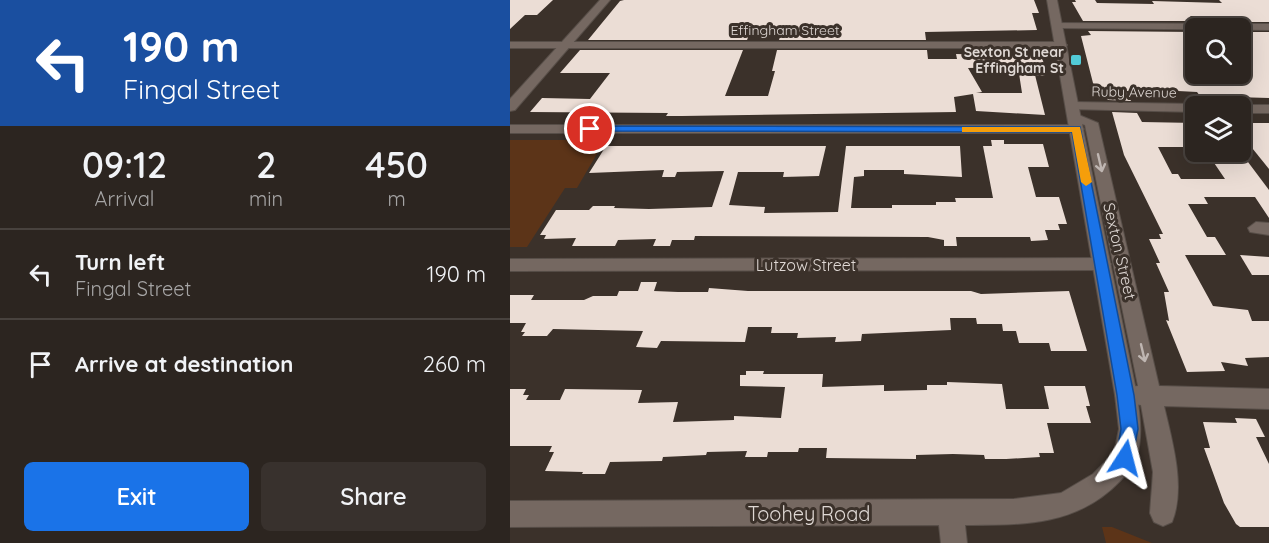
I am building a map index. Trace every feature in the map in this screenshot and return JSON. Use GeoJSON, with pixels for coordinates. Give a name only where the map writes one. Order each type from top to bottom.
{"type":"FeatureCollection","features":[{"type":"Feature","properties":{"kind":"street"},"geometry":{"type":"LineString","coordinates":[[510,107],[605,0]]}},
{"type":"Feature","properties":{"kind":"street","name":"Sexton Street"},"geometry":{"type":"LineString","coordinates":[[1052,0],[1126,395],[1130,429],[1125,458],[1102,483]]}},
{"type":"Feature","properties":{"kind":"street"},"geometry":{"type":"LineString","coordinates":[[1057,25],[1269,27]]}},
{"type":"Feature","properties":{"kind":"street","name":"Effingham Street"},"geometry":{"type":"LineString","coordinates":[[510,45],[1061,45]]}},
{"type":"Feature","properties":{"kind":"street","name":"Ruby Avenue"},"geometry":{"type":"LineString","coordinates":[[510,129],[1074,118],[1185,109]]}},
{"type":"Feature","properties":{"kind":"street"},"geometry":{"type":"LineString","coordinates":[[1251,109],[1269,109]]}},
{"type":"Feature","properties":{"kind":"street","name":"Sexton Street"},"geometry":{"type":"LineString","coordinates":[[1074,118],[1091,123],[1151,397]]}},
{"type":"Feature","properties":{"kind":"street","name":"Lutzow Street"},"geometry":{"type":"LineString","coordinates":[[510,266],[1102,264]]}},
{"type":"Feature","properties":{"kind":"street"},"geometry":{"type":"LineString","coordinates":[[1126,395],[1269,399]]}},
{"type":"Feature","properties":{"kind":"street"},"geometry":{"type":"LineString","coordinates":[[1151,397],[1165,472],[1164,513]]}},
{"type":"Feature","properties":{"kind":"street","name":"Toohey Road"},"geometry":{"type":"LineString","coordinates":[[510,514],[1014,512],[1065,505],[1102,483]]}},
{"type":"Feature","properties":{"kind":"street"},"geometry":{"type":"LineString","coordinates":[[951,512],[954,543]]}},
{"type":"Feature","properties":{"kind":"shaded area"},"geometry":{"type":"Polygon","coordinates":[[[510,140],[605,140],[577,188],[565,188],[527,247],[510,247],[510,140]]]}},
{"type":"Feature","properties":{"kind":"shaded area"},"geometry":{"type":"Polygon","coordinates":[[[1102,527],[1112,527],[1152,543],[1106,543],[1102,527]]]}},
{"type":"Feature","properties":{"kind":"building"},"geometry":{"type":"Polygon","coordinates":[[[510,0],[553,0],[537,15],[525,15],[510,29],[510,0]]]}},
{"type":"Feature","properties":{"kind":"building"},"geometry":{"type":"Polygon","coordinates":[[[1034,0],[1039,13],[1032,13],[1037,30],[925,32],[926,40],[779,40],[781,34],[749,35],[747,40],[588,40],[620,1],[1034,0]]]}},
{"type":"Feature","properties":{"kind":"building"},"geometry":{"type":"Polygon","coordinates":[[[1075,0],[1095,0],[1097,3],[1154,4],[1152,1],[1222,3],[1219,0],[1269,0],[1269,22],[1251,22],[1251,18],[1217,16],[1190,16],[1192,18],[1185,18],[1185,21],[1083,21],[1072,2],[1076,2],[1075,0]]]}},
{"type":"Feature","properties":{"kind":"building"},"geometry":{"type":"Polygon","coordinates":[[[1088,31],[1185,32],[1185,84],[1251,84],[1251,32],[1269,32],[1269,98],[1200,96],[1197,92],[1178,91],[1126,91],[1131,101],[1108,100],[1106,97],[1101,97],[1093,83],[1081,36],[1091,35],[1088,31]]]}},
{"type":"Feature","properties":{"kind":"building"},"geometry":{"type":"Polygon","coordinates":[[[580,50],[743,50],[725,96],[768,96],[775,71],[772,71],[777,50],[927,50],[928,59],[957,59],[956,54],[1041,56],[1047,71],[1044,71],[1045,76],[1035,75],[1045,115],[976,111],[973,94],[954,97],[956,112],[666,116],[668,113],[530,112],[542,98],[590,99],[610,73],[560,73],[580,50]],[[1018,67],[968,68],[982,92],[976,93],[1022,93],[1018,67]]]}},
{"type":"Feature","properties":{"kind":"building"},"geometry":{"type":"Polygon","coordinates":[[[1112,112],[1137,113],[1142,122],[1185,123],[1185,147],[1158,147],[1172,174],[1178,174],[1181,179],[1225,179],[1213,162],[1248,162],[1269,190],[1269,218],[1255,197],[1204,197],[1208,204],[1188,204],[1207,237],[1215,237],[1226,255],[1185,255],[1213,306],[1248,310],[1252,321],[1269,321],[1269,357],[1245,358],[1248,366],[1221,362],[1225,371],[1187,372],[1166,320],[1169,321],[1164,292],[1169,292],[1156,263],[1160,263],[1149,239],[1161,239],[1159,234],[1163,234],[1124,155],[1112,112]]]}},
{"type":"Feature","properties":{"kind":"building"},"geometry":{"type":"Polygon","coordinates":[[[1251,123],[1269,123],[1269,169],[1251,147],[1251,123]]]}},
{"type":"Feature","properties":{"kind":"building"},"geometry":{"type":"Polygon","coordinates":[[[991,140],[1004,140],[1004,144],[1043,144],[1049,167],[1028,167],[1036,197],[1059,197],[1067,224],[1058,224],[1060,230],[1045,230],[1048,240],[1031,241],[1030,237],[956,237],[957,246],[944,246],[944,240],[928,237],[695,236],[694,240],[672,240],[670,246],[653,246],[656,239],[618,240],[615,246],[572,246],[576,238],[544,239],[546,235],[540,235],[556,210],[589,210],[593,206],[649,209],[712,207],[724,171],[677,172],[675,177],[662,177],[664,170],[589,173],[606,146],[826,146],[819,176],[783,177],[784,172],[738,172],[729,205],[765,207],[764,213],[838,212],[846,146],[960,146],[962,177],[904,174],[904,170],[864,170],[864,176],[854,177],[851,208],[892,208],[892,205],[936,205],[936,202],[956,202],[955,198],[993,198],[983,146],[992,146],[991,140]]]}},
{"type":"Feature","properties":{"kind":"building"},"geometry":{"type":"Polygon","coordinates":[[[1240,255],[1269,257],[1269,275],[1252,275],[1240,255]]]}},
{"type":"Feature","properties":{"kind":"building"},"geometry":{"type":"Polygon","coordinates":[[[641,282],[657,282],[654,291],[678,292],[708,292],[709,288],[748,291],[971,291],[981,294],[1069,291],[1087,351],[1051,351],[1049,343],[1019,343],[1016,331],[1003,331],[1002,324],[977,324],[976,318],[950,318],[951,330],[862,334],[861,341],[835,342],[836,337],[797,338],[798,333],[771,333],[772,327],[748,327],[745,342],[661,341],[657,348],[636,347],[643,331],[553,329],[547,336],[522,336],[525,332],[521,332],[526,323],[510,323],[510,295],[534,295],[531,300],[584,300],[593,296],[617,296],[619,291],[638,291],[641,282]]]}},
{"type":"Feature","properties":{"kind":"building"},"geometry":{"type":"Polygon","coordinates":[[[746,371],[764,371],[763,374],[823,374],[822,387],[884,385],[884,391],[927,390],[927,385],[947,385],[947,382],[1002,384],[1006,409],[1049,409],[1044,386],[1085,386],[1090,406],[1086,406],[1091,423],[1047,423],[1054,453],[1039,453],[1040,457],[1006,459],[985,459],[984,455],[953,454],[916,455],[916,459],[826,458],[827,448],[799,448],[798,452],[768,452],[767,457],[745,457],[747,451],[707,452],[706,455],[663,457],[662,461],[610,462],[605,474],[582,474],[583,472],[545,471],[554,452],[549,452],[552,446],[510,446],[510,389],[526,389],[523,395],[529,395],[526,400],[560,400],[565,389],[642,390],[638,403],[678,402],[673,422],[734,420],[734,416],[781,418],[785,387],[740,386],[740,375],[746,375],[746,371]]]}},
{"type":"Feature","properties":{"kind":"building"},"geometry":{"type":"Polygon","coordinates":[[[1235,418],[1256,419],[1265,437],[1256,437],[1269,464],[1269,527],[1240,527],[1236,524],[1224,503],[1204,448],[1210,448],[1203,422],[1237,423],[1235,418]]]}},
{"type":"Feature","properties":{"kind":"slow traffic"},"geometry":{"type":"LineString","coordinates":[[966,129],[1077,129],[1086,182]]}},
{"type":"Feature","properties":{"kind":"place","name":"Sexton St near Effingham St"},"geometry":{"type":"Point","coordinates":[1076,60]}},
{"type":"Feature","properties":{"kind":"route"},"geometry":{"type":"LineString","coordinates":[[590,129],[1077,129],[1126,395],[1130,429],[1125,458]]}}]}
